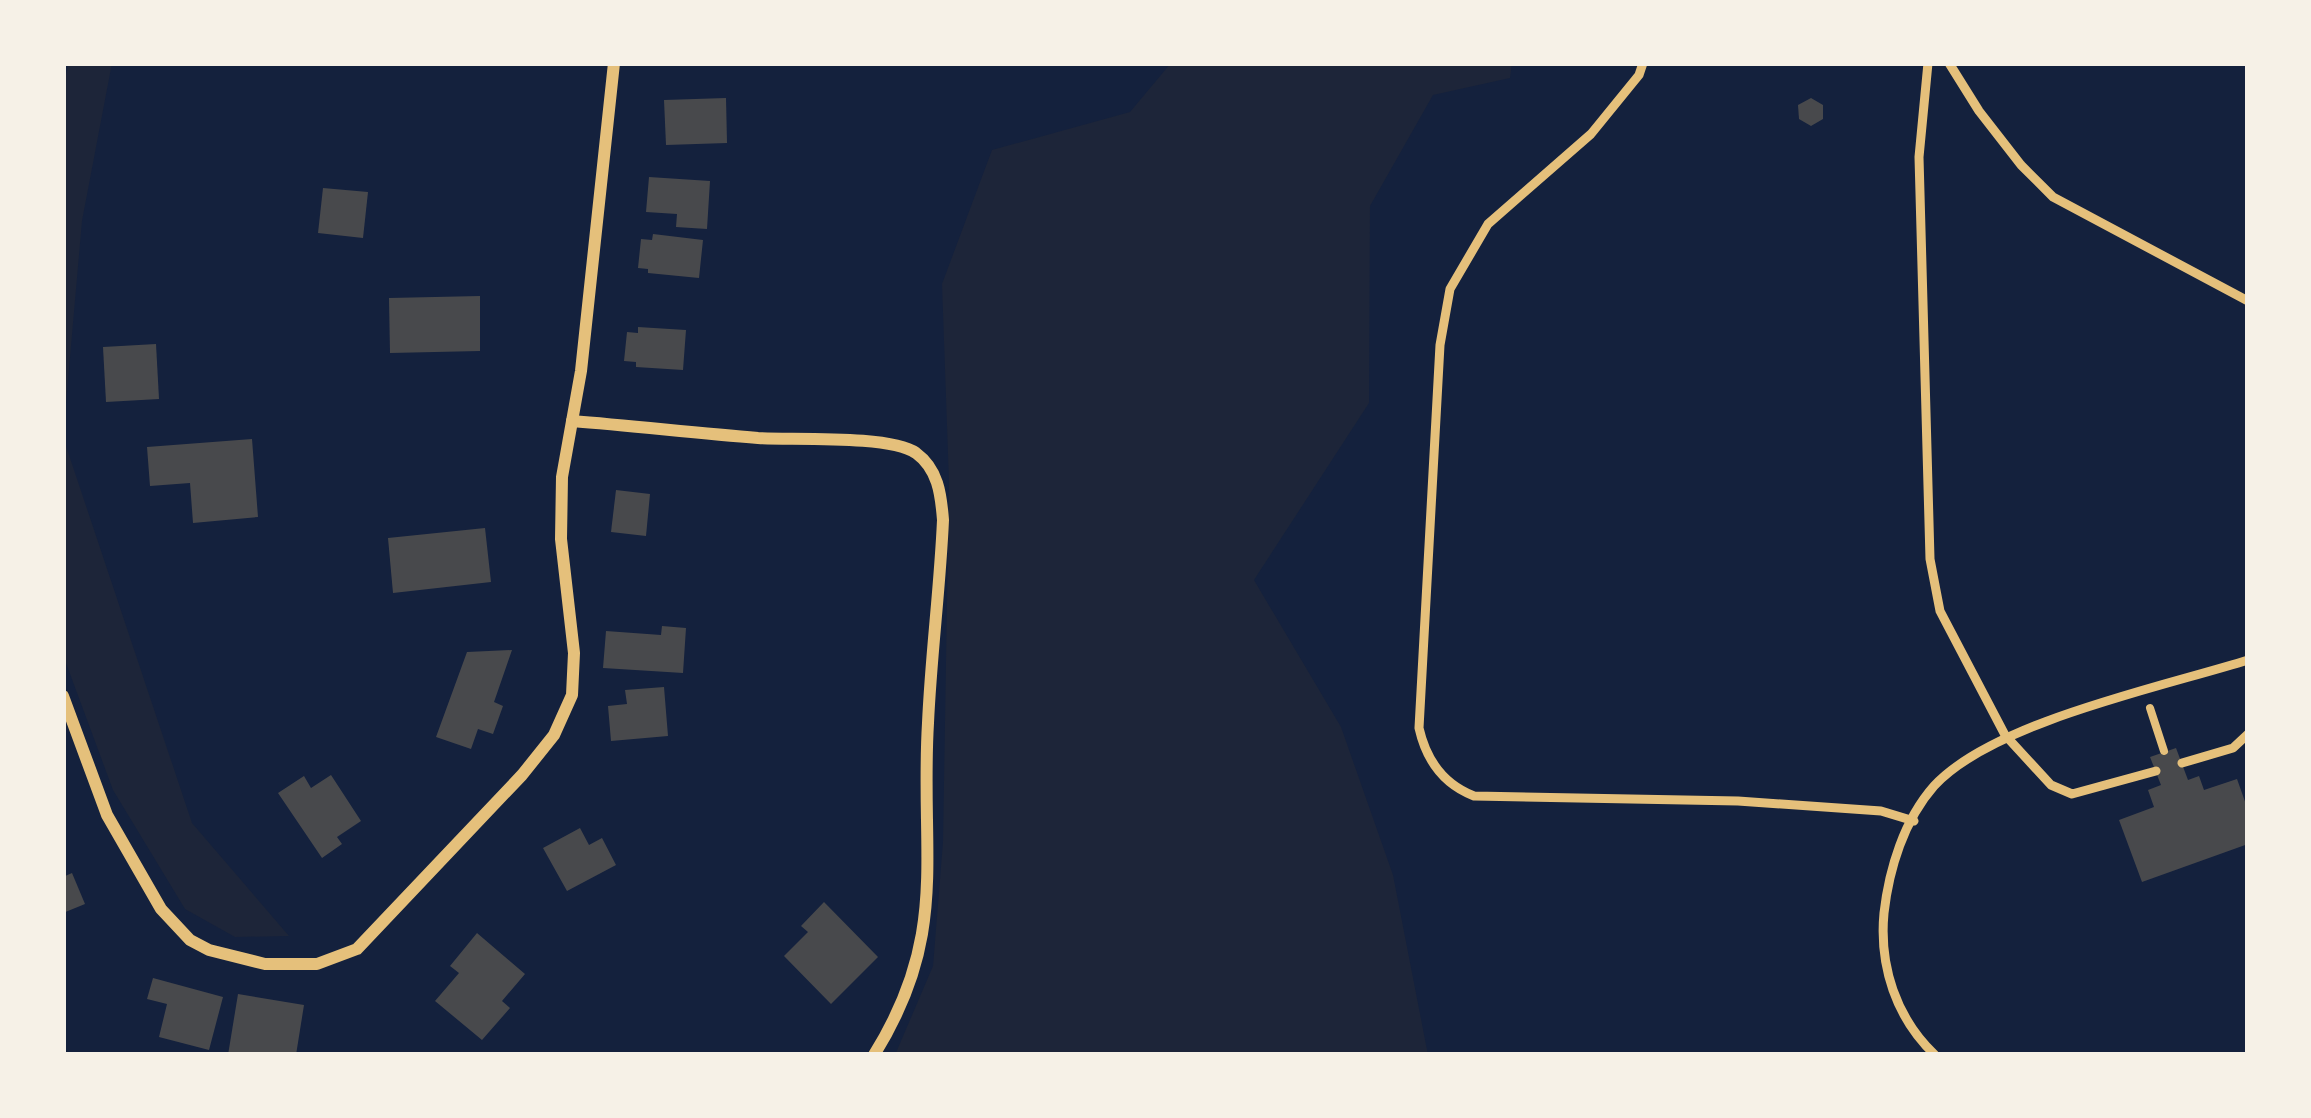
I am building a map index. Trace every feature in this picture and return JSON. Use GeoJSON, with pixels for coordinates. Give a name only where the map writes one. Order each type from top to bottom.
{"type":"FeatureCollection","features":[{"type":"Feature","properties":{"kind":"street"},"geometry":{"type":"LineString","coordinates":[[63,696],[107,815],[161,909],[190,940],[208,950],[265,964],[317,964],[357,949],[522,776],[554,735],[572,695],[574,653],[562,539],[562,477],[581,371],[614,63]]}},
{"type":"Feature","properties":{"kind":"street"},"geometry":{"type":"LineString","coordinates":[[572,421],[871,443],[908,449],[933,472],[943,520],[928,723],[928,908],[914,977],[874,1055]]}},
{"type":"Feature","properties":{"kind":"lane"},"geometry":{"type":"LineString","coordinates":[[1642,63],[1639,75],[1591,134],[1488,224],[1450,290],[1441,345],[1420,704],[1419,728],[1426,756],[1456,789],[1474,796],[1738,801],[1881,812],[1913,820]]}},
{"type":"Feature","properties":{"kind":"lane"},"geometry":{"type":"LineString","coordinates":[[1928,63],[1919,157],[1930,559],[1940,610],[2005,735],[2050,785],[2072,794],[2156,771]]}},
{"type":"Feature","properties":{"kind":"lane"},"geometry":{"type":"LineString","coordinates":[[1949,63],[2021,166],[2053,197],[2248,301]]}},
{"type":"Feature","properties":{"kind":"lane"},"geometry":{"type":"LineString","coordinates":[[1935,1055],[1899,1008],[1886,972],[1882,934],[1888,884],[1901,841],[1935,786],[2005,735],[2248,660]]}},
{"type":"Feature","properties":{"kind":"lane"},"geometry":{"type":"LineString","coordinates":[[2182,764],[2233,748],[2248,734]]}},
{"type":"Feature","properties":{"kind":"path"},"geometry":{"type":"LineString","coordinates":[[2144,692],[2164,752]]}},
{"type":"Feature","properties":{"kind":"shaded area"},"geometry":{"type":"Polygon","coordinates":[[[69,63],[112,63],[82,221],[63,437],[63,86],[69,63]]]}},
{"type":"Feature","properties":{"kind":"shaded area"},"geometry":{"type":"Polygon","coordinates":[[[1171,63],[1512,63],[1510,78],[1433,95],[1370,206],[1369,403],[1254,580],[1341,727],[1393,875],[1428,1055],[895,1055],[933,966],[943,842],[949,482],[942,284],[992,150],[1130,112],[1171,63]]]}},
{"type":"Feature","properties":{"kind":"shaded area"},"geometry":{"type":"Polygon","coordinates":[[[63,437],[192,823],[289,936],[235,937],[185,909],[113,790],[63,655],[63,437]]]}},
{"type":"Feature","properties":{"kind":"building"},"geometry":{"type":"Polygon","coordinates":[[[726,98],[727,143],[666,145],[664,100],[726,98]]]}},
{"type":"Feature","properties":{"kind":"building"},"geometry":{"type":"Polygon","coordinates":[[[1811,98],[1823,105],[1823,119],[1811,126],[1799,119],[1798,105],[1811,98]]]}},
{"type":"Feature","properties":{"kind":"building"},"geometry":{"type":"Polygon","coordinates":[[[649,177],[710,181],[707,229],[676,227],[677,214],[646,212],[649,177]]]}},
{"type":"Feature","properties":{"kind":"building"},"geometry":{"type":"Polygon","coordinates":[[[323,188],[368,192],[363,238],[318,233],[323,188]]]}},
{"type":"Feature","properties":{"kind":"building"},"geometry":{"type":"Polygon","coordinates":[[[653,234],[703,240],[699,278],[638,268],[641,239],[652,240],[653,234]]]}},
{"type":"Feature","properties":{"kind":"building"},"geometry":{"type":"Polygon","coordinates":[[[480,296],[480,351],[390,353],[389,298],[480,296]]]}},
{"type":"Feature","properties":{"kind":"building"},"geometry":{"type":"Polygon","coordinates":[[[638,327],[686,330],[683,370],[636,367],[636,362],[624,361],[627,332],[638,333],[638,327]]]}},
{"type":"Feature","properties":{"kind":"building"},"geometry":{"type":"Polygon","coordinates":[[[156,344],[159,399],[106,402],[103,347],[156,344]]]}},
{"type":"Feature","properties":{"kind":"building"},"geometry":{"type":"Polygon","coordinates":[[[252,439],[258,517],[193,523],[190,483],[150,486],[147,447],[252,439]]]}},
{"type":"Feature","properties":{"kind":"building"},"geometry":{"type":"Polygon","coordinates":[[[616,490],[650,494],[646,536],[611,532],[616,490]]]}},
{"type":"Feature","properties":{"kind":"building"},"geometry":{"type":"Polygon","coordinates":[[[485,528],[491,582],[393,593],[388,538],[485,528]]]}},
{"type":"Feature","properties":{"kind":"building"},"geometry":{"type":"Polygon","coordinates":[[[662,626],[686,628],[683,673],[603,668],[606,631],[661,635],[662,626]]]}},
{"type":"Feature","properties":{"kind":"building"},"geometry":{"type":"Polygon","coordinates":[[[512,650],[494,702],[503,706],[493,734],[478,729],[471,749],[436,737],[467,652],[512,650]]]}},
{"type":"Feature","properties":{"kind":"building"},"geometry":{"type":"Polygon","coordinates":[[[664,687],[668,736],[611,741],[608,706],[627,704],[625,690],[664,687]]]}},
{"type":"Feature","properties":{"kind":"building"},"geometry":{"type":"Polygon","coordinates":[[[2176,748],[2188,780],[2199,776],[2204,790],[2237,779],[2248,810],[2248,844],[2142,882],[2119,820],[2154,807],[2148,790],[2161,785],[2150,757],[2176,748]]]}},
{"type":"Feature","properties":{"kind":"building"},"geometry":{"type":"Polygon","coordinates":[[[331,775],[361,821],[337,837],[342,844],[322,858],[278,793],[304,776],[311,788],[331,775]]]}},
{"type":"Feature","properties":{"kind":"building"},"geometry":{"type":"Polygon","coordinates":[[[580,828],[589,845],[602,838],[616,865],[567,891],[543,848],[580,828]]]}},
{"type":"Feature","properties":{"kind":"building"},"geometry":{"type":"Polygon","coordinates":[[[72,873],[85,904],[63,913],[63,877],[72,873]]]}},
{"type":"Feature","properties":{"kind":"building"},"geometry":{"type":"Polygon","coordinates":[[[824,902],[878,957],[831,1004],[784,956],[808,932],[801,926],[824,902]]]}},
{"type":"Feature","properties":{"kind":"building"},"geometry":{"type":"Polygon","coordinates":[[[477,933],[525,974],[502,1001],[510,1008],[482,1040],[435,1001],[459,973],[450,966],[477,933]]]}},
{"type":"Feature","properties":{"kind":"building"},"geometry":{"type":"Polygon","coordinates":[[[153,978],[223,997],[209,1050],[159,1037],[167,1004],[147,999],[153,978]]]}},
{"type":"Feature","properties":{"kind":"building"},"geometry":{"type":"Polygon","coordinates":[[[238,994],[304,1005],[296,1055],[228,1055],[238,994]]]}}]}
